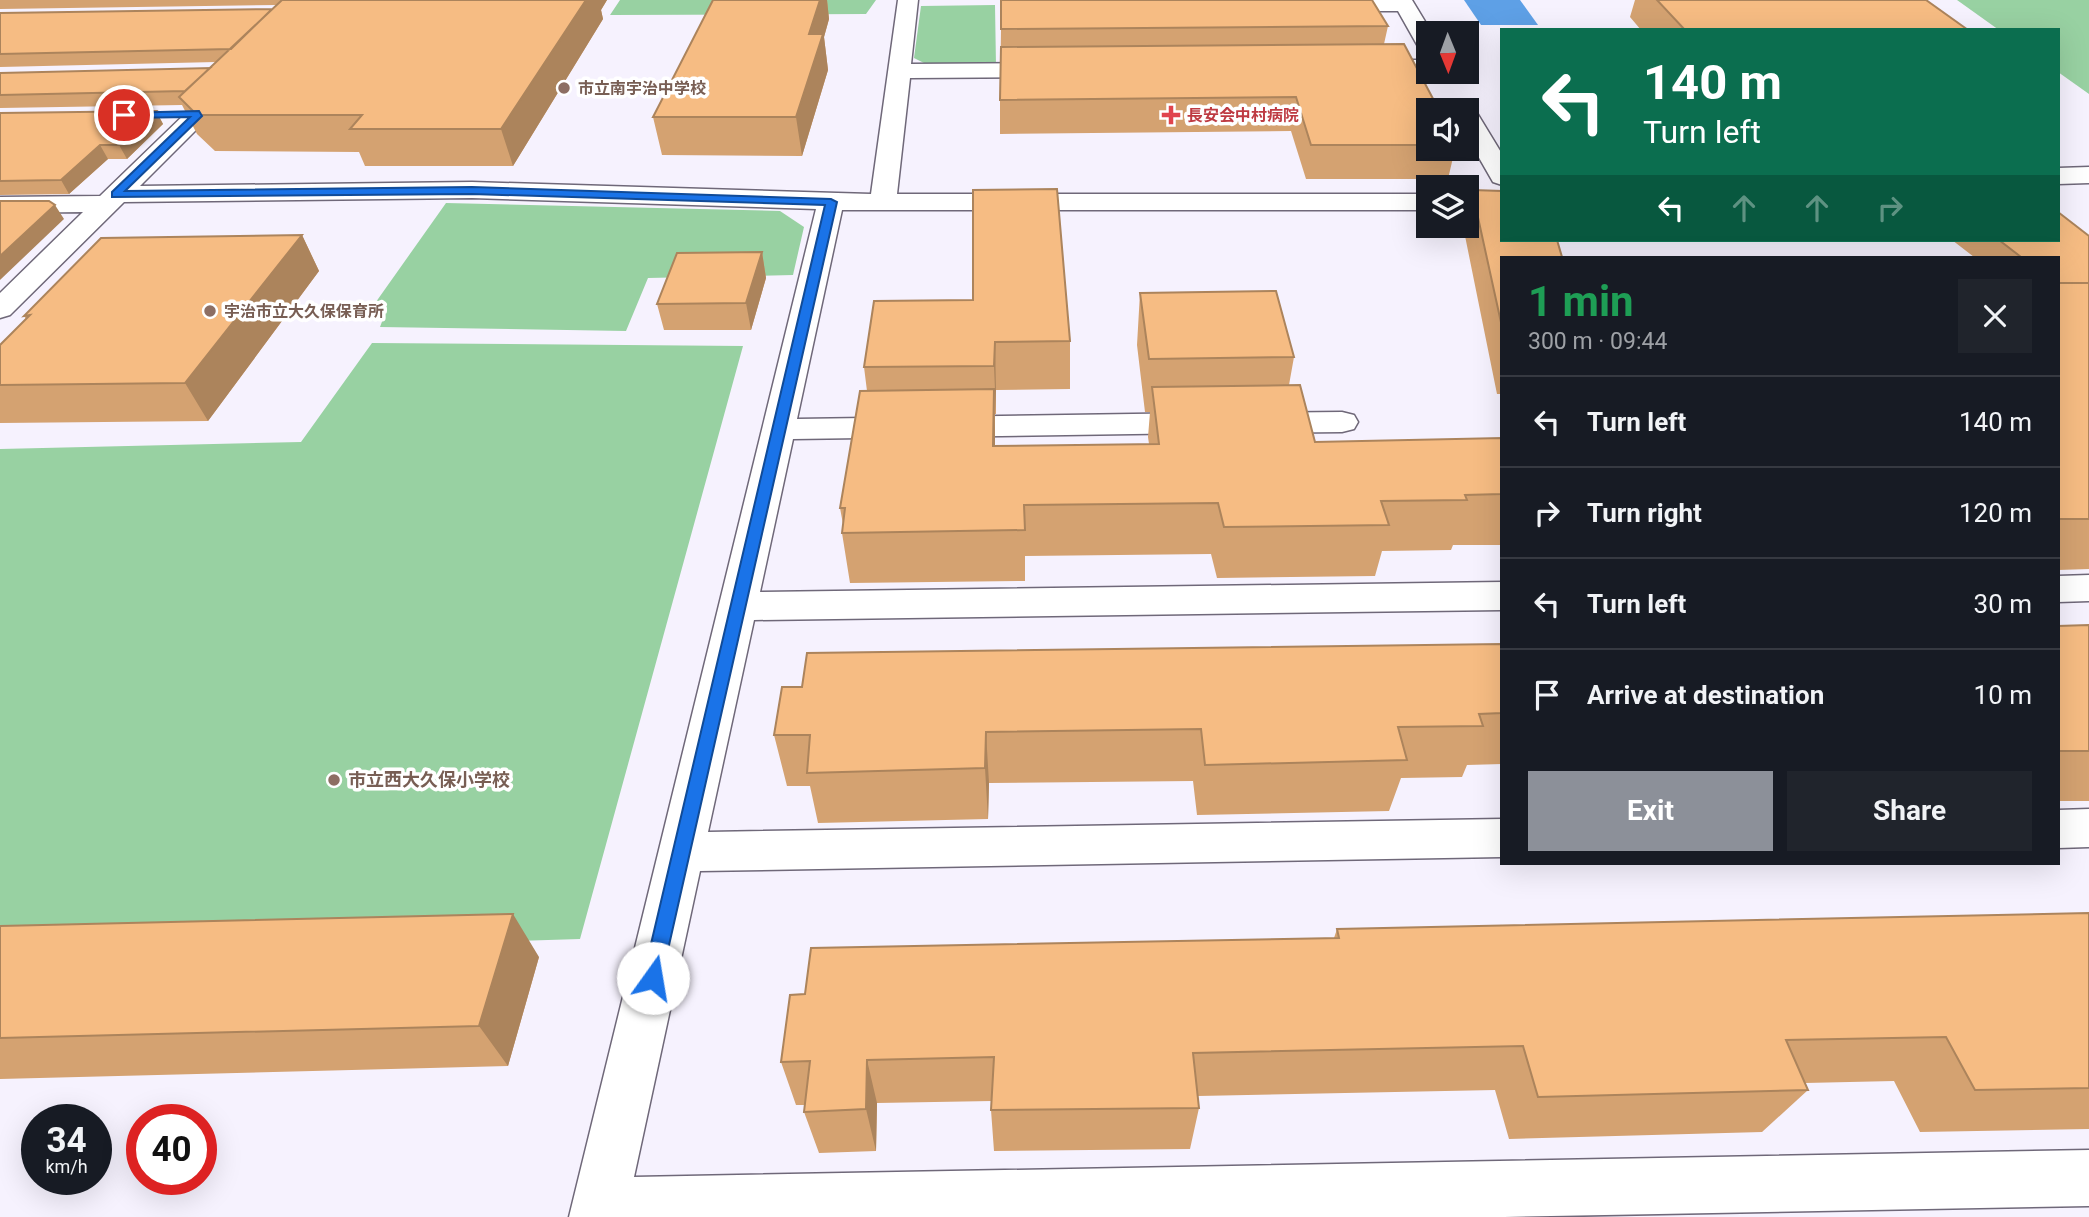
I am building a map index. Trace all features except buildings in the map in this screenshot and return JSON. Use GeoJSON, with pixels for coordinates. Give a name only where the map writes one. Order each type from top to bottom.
{"type":"FeatureCollection","features":[{"type":"Feature","properties":{"kind":"street"},"geometry":{"type":"LineString","coordinates":[[883,202],[908,0]]}},
{"type":"Feature","properties":{"kind":"street"},"geometry":{"type":"LineString","coordinates":[[1308,5],[1403,2],[1416,24]]}},
{"type":"Feature","properties":{"kind":"street"},"geometry":{"type":"LineString","coordinates":[[1345,68],[1416,67]]}},
{"type":"Feature","properties":{"kind":"street"},"geometry":{"type":"LineString","coordinates":[[899,71],[1066,70]]}},
{"type":"Feature","properties":{"kind":"street"},"geometry":{"type":"LineString","coordinates":[[5,299],[243,71],[216,71]]}},
{"type":"Feature","properties":{"kind":"street"},"geometry":{"type":"LineString","coordinates":[[1456,94],[1500,173]]}},
{"type":"Feature","properties":{"kind":"street"},"geometry":{"type":"LineString","coordinates":[[159,114],[199,114]]}},
{"type":"Feature","properties":{"kind":"street"},"geometry":{"type":"LineString","coordinates":[[2060,176],[2089,175]]}},
{"type":"Feature","properties":{"kind":"street"},"geometry":{"type":"LineString","coordinates":[[0,205],[111,199],[472,190],[831,202],[1416,202]]}},
{"type":"Feature","properties":{"kind":"street"},"geometry":{"type":"LineString","coordinates":[[831,202],[781,429],[598,1212],[2089,1178]]}},
{"type":"Feature","properties":{"kind":"street"},"geometry":{"type":"LineString","coordinates":[[781,429],[1342,422]]}},
{"type":"Feature","properties":{"kind":"street"},"geometry":{"type":"LineString","coordinates":[[2060,589],[2089,588]]}},
{"type":"Feature","properties":{"kind":"street"},"geometry":{"type":"LineString","coordinates":[[740,606],[1500,596]]}},
{"type":"Feature","properties":{"kind":"street"},"geometry":{"type":"LineString","coordinates":[[2060,829],[2089,828]]}},
{"type":"Feature","properties":{"kind":"street"},"geometry":{"type":"LineString","coordinates":[[683,852],[1500,838]]}},
{"type":"Feature","properties":{"kind":"green space"},"geometry":{"type":"Polygon","coordinates":[[[620,0],[876,0],[866,14],[610,15],[620,0]]]}},
{"type":"Feature","properties":{"kind":"green space"},"geometry":{"type":"Polygon","coordinates":[[[1957,0],[2089,0],[2089,94],[2060,73],[2060,28],[1996,28],[1957,0]]]}},
{"type":"Feature","properties":{"kind":"green space"},"geometry":{"type":"Polygon","coordinates":[[[995,5],[996,66],[932,67],[914,58],[921,6],[995,5]]]}},
{"type":"Feature","properties":{"kind":"green space"},"geometry":{"type":"Polygon","coordinates":[[[446,203],[780,211],[804,227],[793,275],[648,278],[626,331],[380,327],[383,319],[366,316],[446,203]]]}},
{"type":"Feature","properties":{"kind":"green space","name":"市立西大久保小学校"},"geometry":{"type":"Polygon","coordinates":[[[372,343],[743,346],[580,939],[0,957],[0,449],[301,442],[372,343]]]}},
{"type":"Feature","properties":{"kind":"water"},"geometry":{"type":"Polygon","coordinates":[[[1464,0],[1520,0],[1538,25],[1481,25],[1464,0]]]}},
{"type":"Feature","properties":{"kind":"place","name":"市立南宇治中学校"},"geometry":{"type":"Point","coordinates":[564,88]}},
{"type":"Feature","properties":{"kind":"place","name":"長安会中村病院"},"geometry":{"type":"Point","coordinates":[1171,115]}},
{"type":"Feature","properties":{"kind":"place","name":"宇治市立大久保保育所"},"geometry":{"type":"Point","coordinates":[210,311]}},
{"type":"Feature","properties":{"kind":"place","name":"市立西大久保小学校"},"geometry":{"type":"Point","coordinates":[334,780]}},
{"type":"Feature","properties":{"kind":"route"},"geometry":{"type":"LineString","coordinates":[[124,115],[199,114],[115,194],[472,190],[831,202],[653,978]]}}]}
